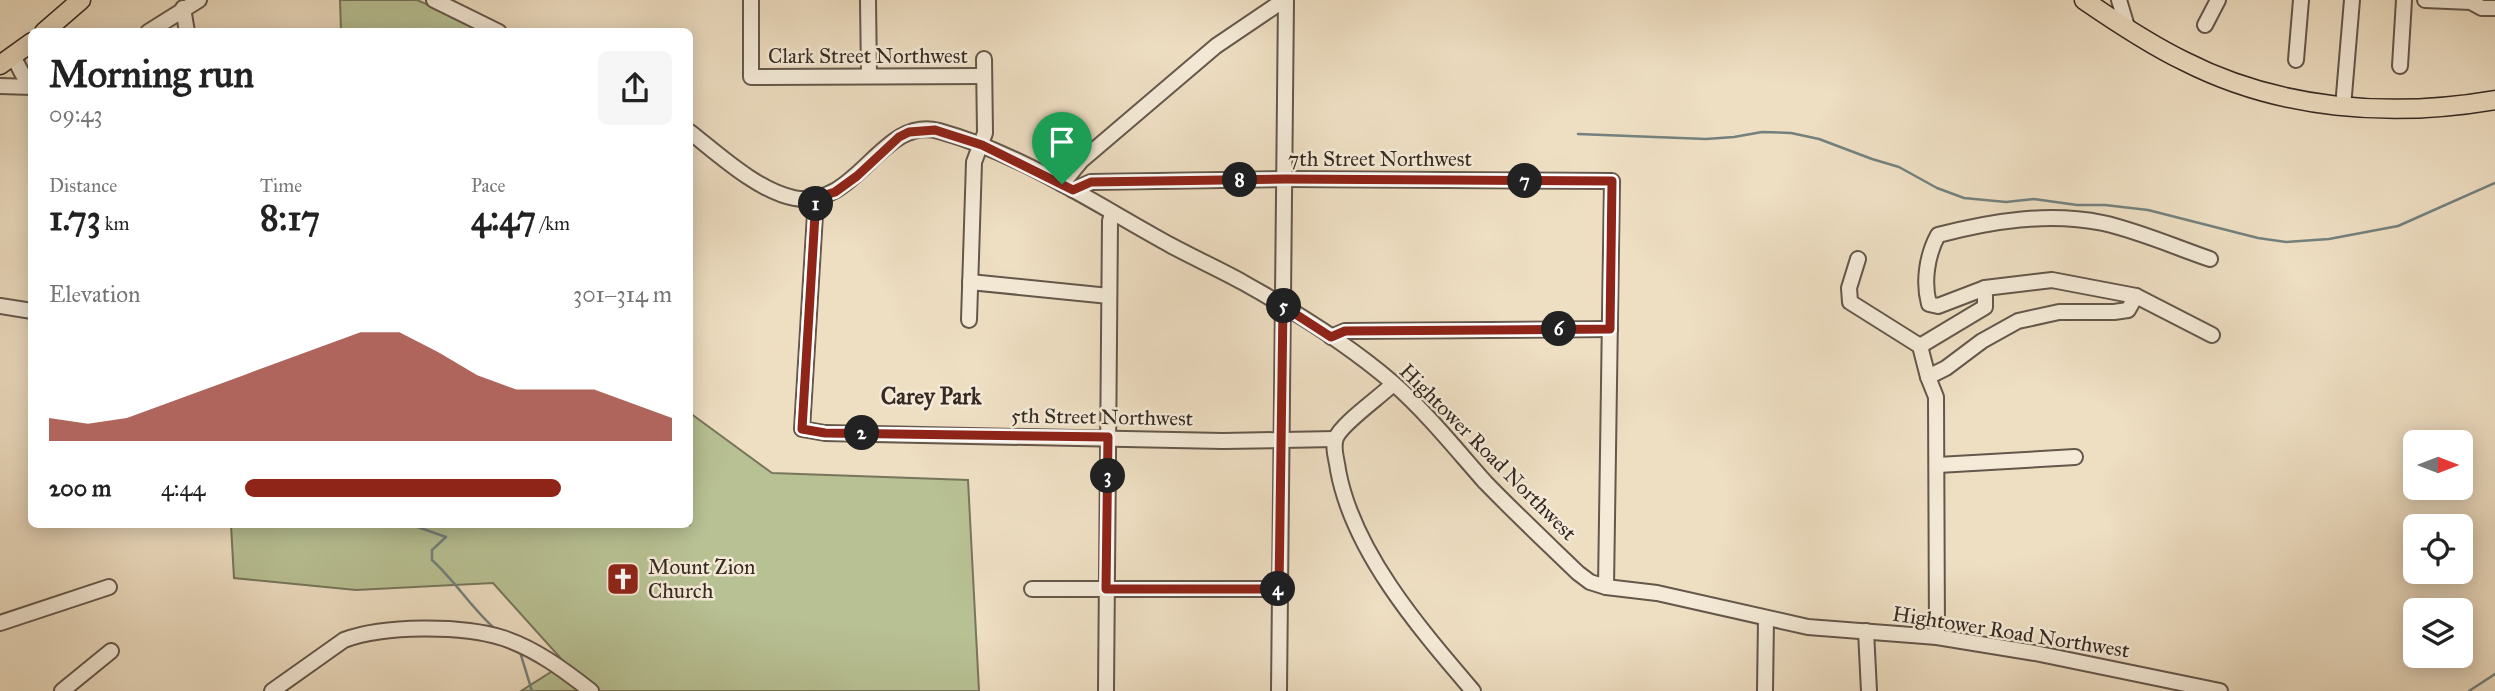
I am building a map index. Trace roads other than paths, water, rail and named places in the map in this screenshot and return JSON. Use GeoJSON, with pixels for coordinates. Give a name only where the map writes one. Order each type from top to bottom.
{"type":"FeatureCollection","features":[{"type":"Feature","properties":{"kind":"main road"},"geometry":{"type":"LineString","coordinates":[[49,28],[81,0]]}},
{"type":"Feature","properties":{"kind":"main road"},"geometry":{"type":"LineString","coordinates":[[2089,1],[2128,30],[2185,62],[2232,82],[2273,94],[2343,107],[2417,110],[2495,100]]}},
{"type":"Feature","properties":{"kind":"street"},"geometry":{"type":"LineString","coordinates":[[154,28],[199,0]]}},
{"type":"Feature","properties":{"kind":"street"},"geometry":{"type":"LineString","coordinates":[[434,0],[491,28]]}},
{"type":"Feature","properties":{"kind":"street","name":"Clark Street Northwest"},"geometry":{"type":"LineString","coordinates":[[751,0],[751,77],[984,76]]}},
{"type":"Feature","properties":{"kind":"street"},"geometry":{"type":"LineString","coordinates":[[868,0],[869,76]]}},
{"type":"Feature","properties":{"kind":"street"},"geometry":{"type":"LineString","coordinates":[[1279,691],[1285,0]]}},
{"type":"Feature","properties":{"kind":"street"},"geometry":{"type":"LineString","coordinates":[[1067,187],[1081,161],[1216,47],[1285,0]]}},
{"type":"Feature","properties":{"kind":"street"},"geometry":{"type":"LineString","coordinates":[[2119,0],[2128,30]]}},
{"type":"Feature","properties":{"kind":"street"},"geometry":{"type":"LineString","coordinates":[[2296,61],[2301,0]]}},
{"type":"Feature","properties":{"kind":"street"},"geometry":{"type":"LineString","coordinates":[[2343,107],[2352,0]]}},
{"type":"Feature","properties":{"kind":"street"},"geometry":{"type":"LineString","coordinates":[[2400,66],[2404,0]]}},
{"type":"Feature","properties":{"kind":"street"},"geometry":{"type":"LineString","coordinates":[[2425,0],[2471,1],[2482,8],[2495,8]]}},
{"type":"Feature","properties":{"kind":"street"},"geometry":{"type":"LineString","coordinates":[[2204,25],[2212,2]]}},
{"type":"Feature","properties":{"kind":"street"},"geometry":{"type":"LineString","coordinates":[[183,8],[186,28]]}},
{"type":"Feature","properties":{"kind":"street"},"geometry":{"type":"LineString","coordinates":[[16,53],[28,69]]}},
{"type":"Feature","properties":{"kind":"street"},"geometry":{"type":"LineString","coordinates":[[16,53],[20,70],[28,80]]}},
{"type":"Feature","properties":{"kind":"street"},"geometry":{"type":"LineString","coordinates":[[970,320],[974,162],[985,133],[984,59]]}},
{"type":"Feature","properties":{"kind":"street"},"geometry":{"type":"LineString","coordinates":[[0,86],[28,85]]}},
{"type":"Feature","properties":{"kind":"street","name":"Hightower Road Northwest"},"geometry":{"type":"LineString","coordinates":[[816,198],[835,192],[857,176],[889,144],[909,132],[935,130],[982,145],[1067,187],[1283,306],[1331,337],[1393,384],[1433,421],[1486,482],[1590,582],[1606,587],[1657,593],[1808,627],[1937,637],[2035,653],[2220,691]]}},
{"type":"Feature","properties":{"kind":"street"},"geometry":{"type":"LineString","coordinates":[[693,134],[750,177],[778,193],[795,198],[816,198]]}},
{"type":"Feature","properties":{"kind":"street","name":"7th Street Northwest"},"geometry":{"type":"LineString","coordinates":[[1067,187],[1091,182],[1285,179],[1612,181],[1610,329]]}},
{"type":"Feature","properties":{"kind":"street","name":"5th Street Northwest"},"geometry":{"type":"LineString","coordinates":[[816,198],[802,429],[825,433],[1223,441],[1335,439]]}},
{"type":"Feature","properties":{"kind":"street"},"geometry":{"type":"LineString","coordinates":[[1106,691],[1112,213]]}},
{"type":"Feature","properties":{"kind":"street"},"geometry":{"type":"LineString","coordinates":[[2210,259],[2104,224],[2069,219],[2024,218],[1976,225],[1938,235],[1931,247],[1926,281],[1929,304],[1938,306],[1985,288],[2052,280],[2136,296],[2212,335]]}},
{"type":"Feature","properties":{"kind":"street"},"geometry":{"type":"LineString","coordinates":[[1858,259],[1849,288],[1850,302],[1920,346],[1936,397],[1937,637]]}},
{"type":"Feature","properties":{"kind":"street"},"geometry":{"type":"LineString","coordinates":[[970,282],[1109,296]]}},
{"type":"Feature","properties":{"kind":"street"},"geometry":{"type":"LineString","coordinates":[[1920,346],[1986,307],[1985,288]]}},
{"type":"Feature","properties":{"kind":"street"},"geometry":{"type":"LineString","coordinates":[[1928,377],[2018,321],[2059,312],[2114,313],[2129,310],[2136,296]]}},
{"type":"Feature","properties":{"kind":"street"},"geometry":{"type":"LineString","coordinates":[[0,306],[28,310]]}},
{"type":"Feature","properties":{"kind":"street"},"geometry":{"type":"LineString","coordinates":[[1331,337],[1345,331],[1610,329],[1606,587]]}},
{"type":"Feature","properties":{"kind":"street"},"geometry":{"type":"LineString","coordinates":[[1393,384],[1342,428],[1335,439],[1340,482],[1349,511],[1377,563],[1431,642],[1472,691]]}},
{"type":"Feature","properties":{"kind":"street"},"geometry":{"type":"LineString","coordinates":[[1938,465],[2075,457]]}},
{"type":"Feature","properties":{"kind":"street"},"geometry":{"type":"LineString","coordinates":[[0,623],[109,587]]}},
{"type":"Feature","properties":{"kind":"street"},"geometry":{"type":"LineString","coordinates":[[1032,589],[1279,589]]}},
{"type":"Feature","properties":{"kind":"street"},"geometry":{"type":"LineString","coordinates":[[1765,691],[1766,619]]}},
{"type":"Feature","properties":{"kind":"street"},"geometry":{"type":"LineString","coordinates":[[272,691],[344,640],[358,635],[394,630],[430,629],[488,635],[523,646],[562,669],[591,691]]}},
{"type":"Feature","properties":{"kind":"street"},"geometry":{"type":"LineString","coordinates":[[1866,631],[1869,691]]}},
{"type":"Feature","properties":{"kind":"street"},"geometry":{"type":"LineString","coordinates":[[62,691],[111,652]]}},
{"type":"Feature","properties":{"kind":"waterway"},"geometry":{"type":"LineString","coordinates":[[1578,134],[1706,139],[1762,132],[1791,133],[1819,139],[1899,167],[1937,188],[1964,198],[2006,202],[2034,199],[2148,210],[2258,238],[2286,242],[2329,239],[2398,226],[2495,183]]}},
{"type":"Feature","properties":{"kind":"waterway"},"geometry":{"type":"LineString","coordinates":[[420,528],[446,537],[432,550],[432,560],[493,627]]}},
{"type":"Feature","properties":{"kind":"waterway"},"geometry":{"type":"LineString","coordinates":[[520,652],[532,691]]}},
{"type":"Feature","properties":{"kind":"waterway"},"geometry":{"type":"LineString","coordinates":[[2469,691],[2495,674]]}},
{"type":"Feature","properties":{"kind":"place","name":"Mount Zion Church"},"geometry":{"type":"Point","coordinates":[623,579]}},
{"type":"Feature","properties":{"kind":"district","name":"Carey Park"},"geometry":{"type":"Point","coordinates":[931,396]}}]}
